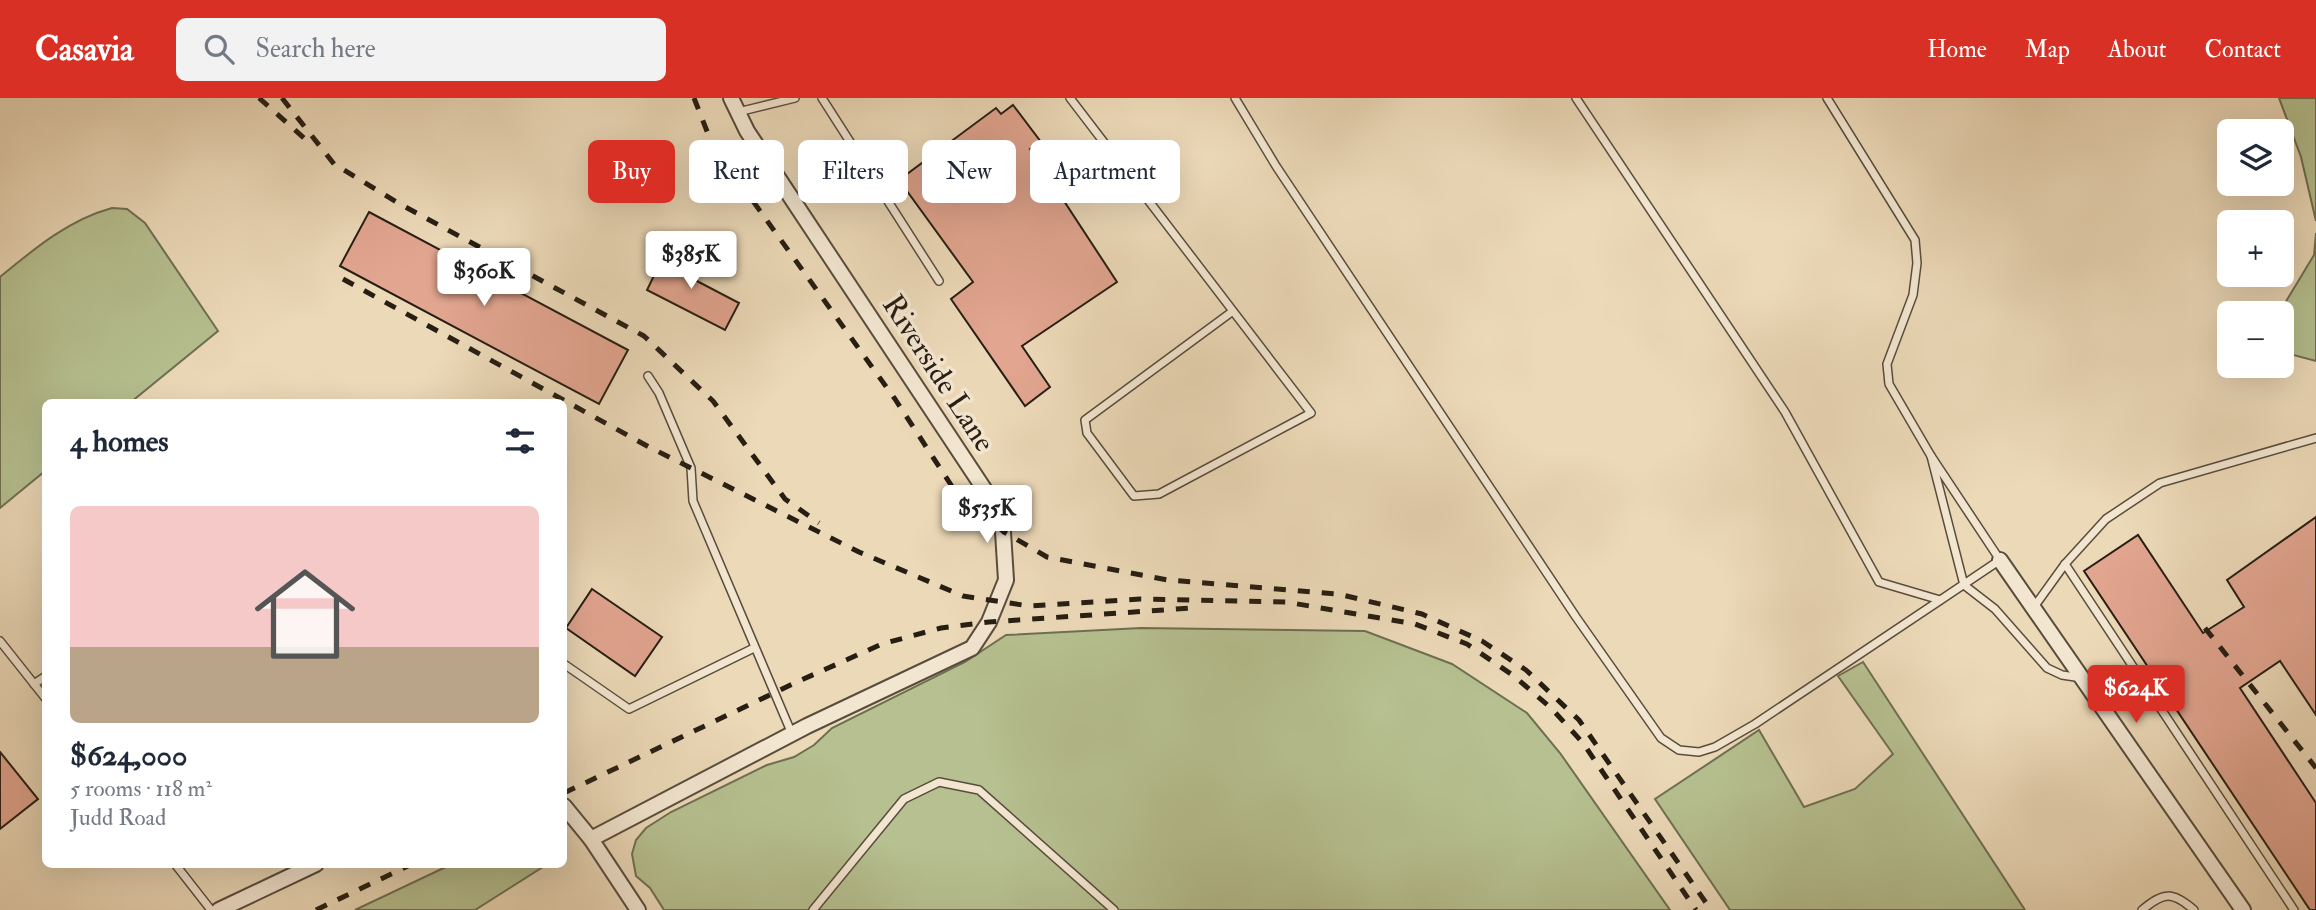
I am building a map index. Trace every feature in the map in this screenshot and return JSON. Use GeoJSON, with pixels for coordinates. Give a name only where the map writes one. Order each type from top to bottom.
{"type":"FeatureCollection","features":[{"type":"Feature","properties":{"kind":"street","name":"Riverside Lane"},"geometry":{"type":"LineString","coordinates":[[591,839],[792,734],[972,648],[989,622],[1006,580],[1002,516],[747,131],[731,98]]}},
{"type":"Feature","properties":{"kind":"street"},"geometry":{"type":"LineString","coordinates":[[2000,560],[2244,910]]}},
{"type":"Feature","properties":{"kind":"street"},"geometry":{"type":"LineString","coordinates":[[567,810],[591,839],[638,910]]}},
{"type":"Feature","properties":{"kind":"street"},"geometry":{"type":"LineString","coordinates":[[219,910],[308,868]]}},
{"type":"Feature","properties":{"kind":"lane"},"geometry":{"type":"LineString","coordinates":[[738,112],[795,98]]}},
{"type":"Feature","properties":{"kind":"lane"},"geometry":{"type":"LineString","coordinates":[[822,98],[939,281]]}},
{"type":"Feature","properties":{"kind":"lane"},"geometry":{"type":"LineString","coordinates":[[1070,98],[1233,311],[1311,413],[1159,495],[1134,496],[1087,433],[1085,420],[1233,311]]}},
{"type":"Feature","properties":{"kind":"lane"},"geometry":{"type":"LineString","coordinates":[[1236,98],[1276,166],[1576,617],[1661,738],[1679,750],[1699,752],[1715,747],[1755,724],[2000,560],[1931,456],[1889,384],[1887,364],[1913,295],[1917,263],[1915,240],[1827,98]]}},
{"type":"Feature","properties":{"kind":"lane"},"geometry":{"type":"LineString","coordinates":[[1576,98],[1785,412],[1879,582],[1940,600]]}},
{"type":"Feature","properties":{"kind":"lane"},"geometry":{"type":"LineString","coordinates":[[648,376],[659,393],[691,468],[693,501],[792,734]]}},
{"type":"Feature","properties":{"kind":"lane"},"geometry":{"type":"LineString","coordinates":[[2033,608],[2065,564],[2106,519],[2160,483],[2316,438]]}},
{"type":"Feature","properties":{"kind":"lane"},"geometry":{"type":"LineString","coordinates":[[1931,456],[1964,584],[1995,609],[2048,668],[2062,675],[2082,678]]}},
{"type":"Feature","properties":{"kind":"lane"},"geometry":{"type":"LineString","coordinates":[[2065,564],[2294,910]]}},
{"type":"Feature","properties":{"kind":"lane"},"geometry":{"type":"LineString","coordinates":[[0,641],[42,694]]}},
{"type":"Feature","properties":{"kind":"lane"},"geometry":{"type":"LineString","coordinates":[[567,666],[629,709],[754,648]]}},
{"type":"Feature","properties":{"kind":"lane"},"geometry":{"type":"LineString","coordinates":[[34,684],[42,679]]}},
{"type":"Feature","properties":{"kind":"lane"},"geometry":{"type":"LineString","coordinates":[[813,910],[904,799],[939,782],[979,790],[1114,910]]}},
{"type":"Feature","properties":{"kind":"lane"},"geometry":{"type":"LineString","coordinates":[[178,868],[211,910]]}},
{"type":"Feature","properties":{"kind":"lane"},"geometry":{"type":"LineString","coordinates":[[2142,910],[2156,899],[2165,897],[2180,898],[2194,910]]}},
{"type":"Feature","properties":{"kind":"green space"},"geometry":{"type":"Polygon","coordinates":[[[2279,98],[2316,98],[2316,221],[2294,138],[2294,119],[2287,119],[2279,98]]]}},
{"type":"Feature","properties":{"kind":"green space"},"geometry":{"type":"Polygon","coordinates":[[[112,208],[127,209],[145,223],[218,331],[135,399],[42,399],[42,473],[0,508],[0,277],[66,228],[112,208]]]}},
{"type":"Feature","properties":{"kind":"green space"},"geometry":{"type":"Polygon","coordinates":[[[2316,233],[2316,361],[2294,355],[2294,301],[2286,301],[2314,255],[2316,233]]]}},
{"type":"Feature","properties":{"kind":"green space"},"geometry":{"type":"Polygon","coordinates":[[[1141,628],[1365,631],[1452,664],[1527,713],[1560,753],[1670,910],[664,910],[650,888],[636,876],[632,854],[636,840],[646,828],[671,812],[767,765],[794,757],[814,745],[832,728],[965,662],[1006,635],[1141,628]]]}},
{"type":"Feature","properties":{"kind":"green space"},"geometry":{"type":"Polygon","coordinates":[[[1863,662],[2025,910],[1730,910],[1655,799],[1759,730],[1804,807],[1855,789],[1893,754],[1838,676],[1863,662]]]}},
{"type":"Feature","properties":{"kind":"green space"},"geometry":{"type":"Polygon","coordinates":[[[444,868],[541,868],[475,910],[355,910],[444,868]]]}},
{"type":"Feature","properties":{"kind":"building"},"geometry":{"type":"Polygon","coordinates":[[[1013,105],[1039,140],[1030,140],[1030,203],[1065,203],[1117,282],[1022,346],[1050,387],[1025,406],[951,299],[973,282],[908,192],[908,173],[922,163],[922,203],[1016,203],[1016,140],[953,140],[996,108],[1001,114],[1013,105]]]}},
{"type":"Feature","properties":{"kind":"building"},"geometry":{"type":"Polygon","coordinates":[[[369,212],[628,350],[599,404],[340,266],[369,212]]]}},
{"type":"Feature","properties":{"kind":"building"},"geometry":{"type":"Polygon","coordinates":[[[667,249],[702,267],[695,280],[739,303],[725,330],[647,290],[667,249]]]}},
{"type":"Feature","properties":{"kind":"building"},"geometry":{"type":"Polygon","coordinates":[[[2316,517],[2316,715],[2280,661],[2240,688],[2316,803],[2316,910],[2310,910],[2084,571],[2138,535],[2203,633],[2244,607],[2227,580],[2316,517]]]}},
{"type":"Feature","properties":{"kind":"building"},"geometry":{"type":"Polygon","coordinates":[[[592,589],[662,637],[635,676],[567,626],[592,589]]]}},
{"type":"Feature","properties":{"kind":"building"},"geometry":{"type":"Polygon","coordinates":[[[0,752],[38,799],[0,829],[0,752]]]}},
{"type":"Feature","properties":{"kind":"railway"},"geometry":{"type":"LineString","coordinates":[[259,98],[305,139]]}},
{"type":"Feature","properties":{"kind":"railway"},"geometry":{"type":"LineString","coordinates":[[282,98],[334,164],[398,203],[644,336],[713,401],[785,499],[819,523]]}},
{"type":"Feature","properties":{"kind":"railway"},"geometry":{"type":"LineString","coordinates":[[694,98],[712,144],[895,399],[953,488],[1004,532],[1047,557],[1168,580],[1338,594],[1422,614],[1482,641],[1526,670],[1579,720],[1711,910]]}},
{"type":"Feature","properties":{"kind":"railway"},"geometry":{"type":"LineString","coordinates":[[343,279],[562,399]]}},
{"type":"Feature","properties":{"kind":"railway"},"geometry":{"type":"LineString","coordinates":[[567,402],[649,447],[859,552],[963,596],[1029,606],[1140,599],[1286,602],[1415,624],[1467,644],[1514,676],[1551,708],[1583,743],[1696,910]]}},
{"type":"Feature","properties":{"kind":"railway"},"geometry":{"type":"LineString","coordinates":[[567,792],[882,644],[941,628],[989,622],[1192,608]]}},
{"type":"Feature","properties":{"kind":"railway"},"geometry":{"type":"LineString","coordinates":[[2205,628],[2316,768]]}},
{"type":"Feature","properties":{"kind":"railway"},"geometry":{"type":"LineString","coordinates":[[316,910],[404,868]]}}]}
